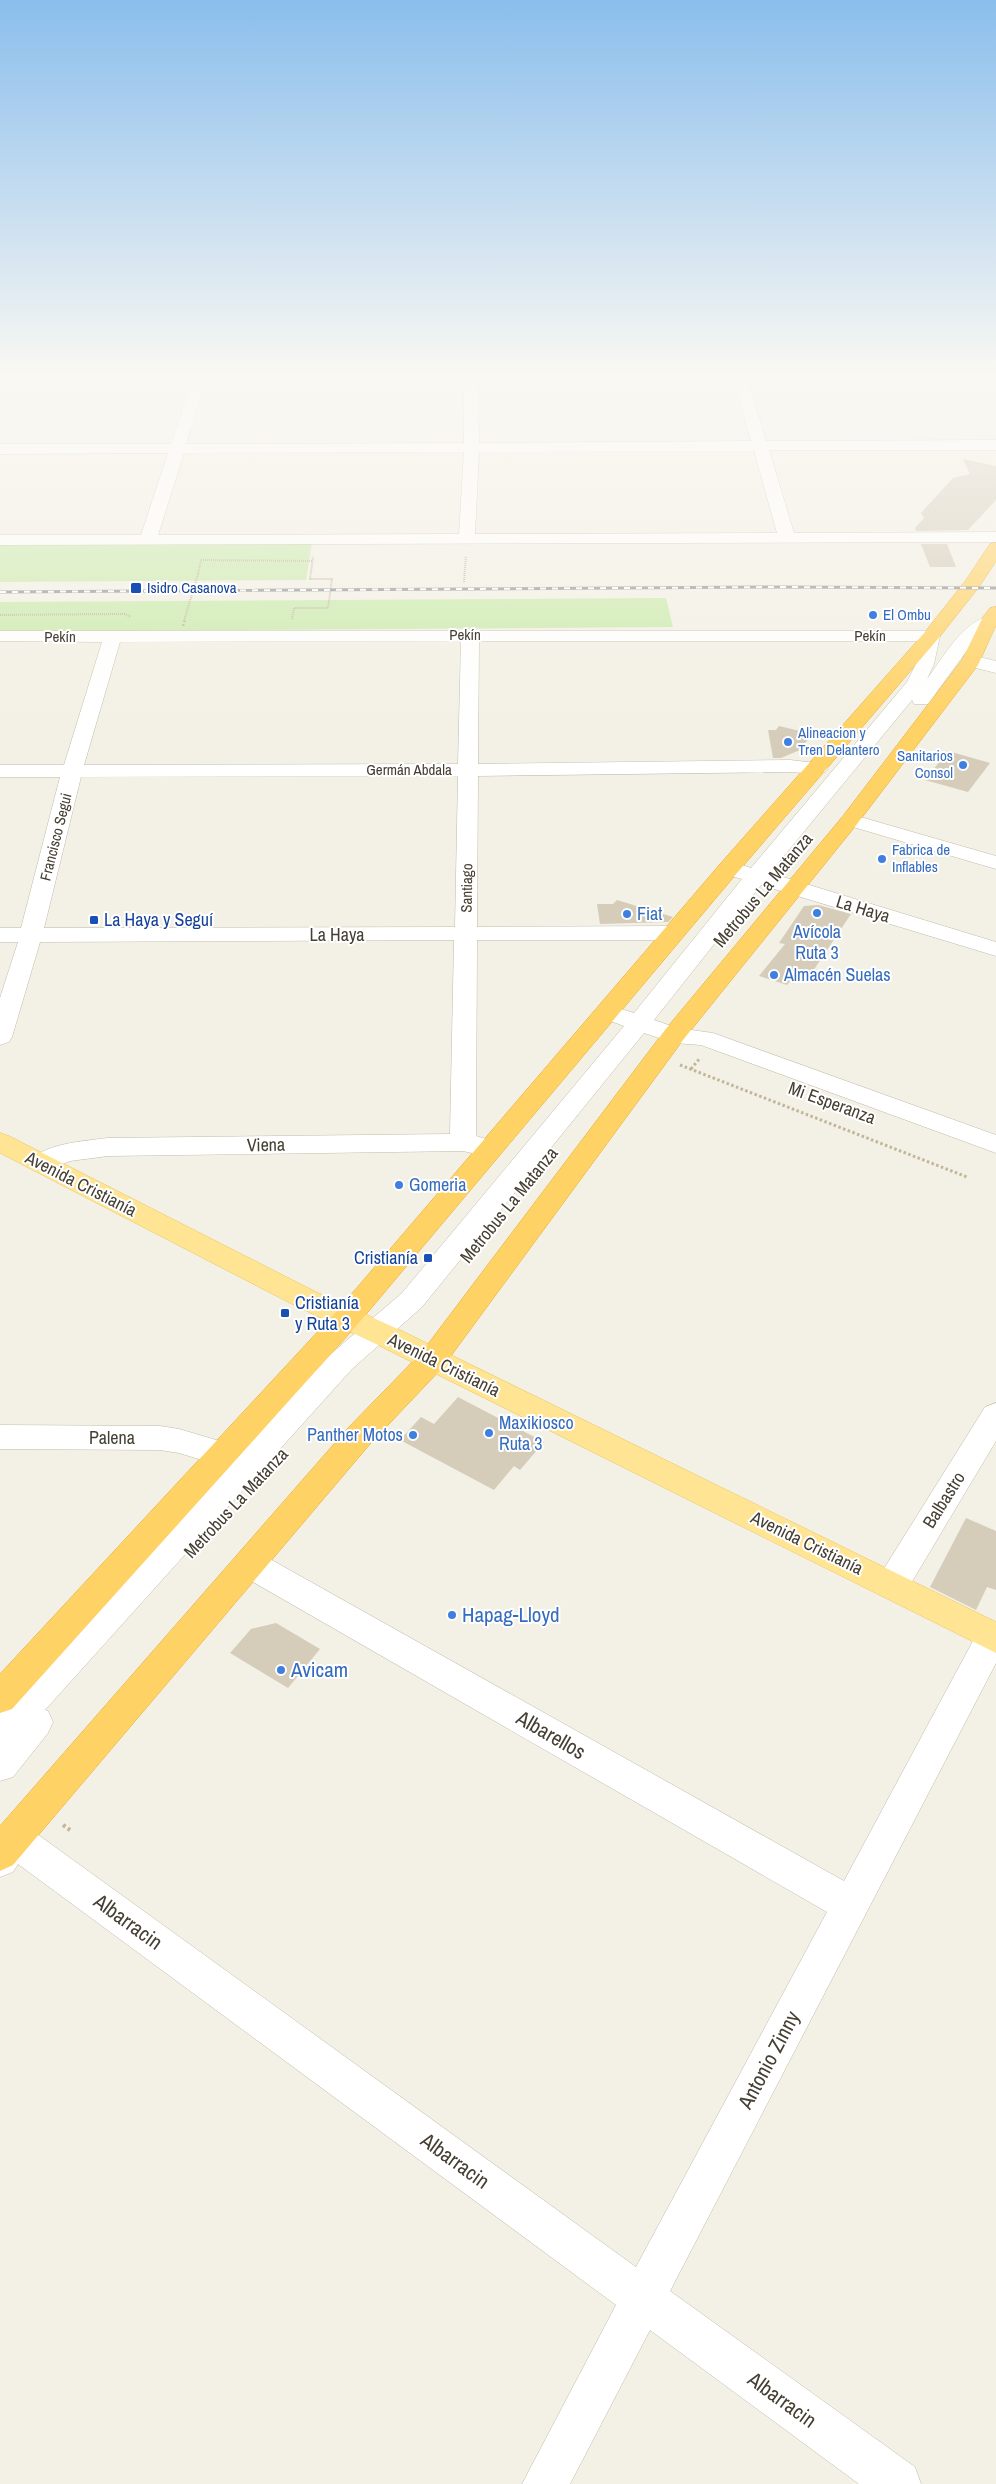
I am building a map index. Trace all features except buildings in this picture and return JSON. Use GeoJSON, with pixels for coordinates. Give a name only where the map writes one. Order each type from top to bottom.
{"type":"FeatureCollection","features":[{"type":"Feature","properties":{"kind":"highway"},"geometry":{"type":"LineString","coordinates":[[0,1698],[222,1454],[371,1329],[492,1149],[729,868],[931,636],[973,583],[996,548]]}},
{"type":"Feature","properties":{"kind":"highway"},"geometry":{"type":"LineString","coordinates":[[4,1850],[37,1807],[250,1564],[359,1436],[432,1360],[658,1056],[656,1028],[794,888],[850,820],[972,662],[992,617]]}},
{"type":"Feature","properties":{"kind":"main road","name":"Avenida Cristianía"},"geometry":{"type":"LineString","coordinates":[[0,1142],[432,1360],[892,1585],[994,1637]]}},
{"type":"Feature","properties":{"kind":"street"},"geometry":{"type":"LineString","coordinates":[[148,540],[164,491]]}},
{"type":"Feature","properties":{"kind":"street"},"geometry":{"type":"LineString","coordinates":[[467,538],[470,491]]}},
{"type":"Feature","properties":{"kind":"street"},"geometry":{"type":"LineString","coordinates":[[774,491],[787,538]]}},
{"type":"Feature","properties":{"kind":"street"},"geometry":{"type":"LineString","coordinates":[[0,540],[996,537]]}},
{"type":"Feature","properties":{"kind":"street","name":"Metrobus La Matanza"},"geometry":{"type":"LineString","coordinates":[[763,878],[887,744],[967,638],[992,617]]}},
{"type":"Feature","properties":{"kind":"street","name":"Santiago"},"geometry":{"type":"LineString","coordinates":[[463,1142],[470,635]]}},
{"type":"Feature","properties":{"kind":"street","name":"Pekín"},"geometry":{"type":"LineString","coordinates":[[0,636],[931,636]]}},
{"type":"Feature","properties":{"kind":"street","name":"Metrobus La Matanza"},"geometry":{"type":"LineString","coordinates":[[0,1735],[371,1329],[412,1300],[656,1028],[763,878],[914,684],[925,664],[931,636]]}},
{"type":"Feature","properties":{"kind":"street","name":"Francisco Segui"},"geometry":{"type":"LineString","coordinates":[[0,1038],[31,934],[72,771],[112,637]]}},
{"type":"Feature","properties":{"kind":"street"},"geometry":{"type":"LineString","coordinates":[[972,662],[996,668]]}},
{"type":"Feature","properties":{"kind":"street","name":"Germán Abdala"},"geometry":{"type":"LineString","coordinates":[[0,771],[468,770],[790,766],[818,768]]}},
{"type":"Feature","properties":{"kind":"street"},"geometry":{"type":"LineString","coordinates":[[850,820],[996,864]]}},
{"type":"Feature","properties":{"kind":"street","name":"La Haya"},"geometry":{"type":"LineString","coordinates":[[729,868],[996,949]]}},
{"type":"Feature","properties":{"kind":"street","name":"La Haya"},"geometry":{"type":"LineString","coordinates":[[0,935],[674,933]]}},
{"type":"Feature","properties":{"kind":"street","name":"Mi Esperanza"},"geometry":{"type":"LineString","coordinates":[[608,1012],[656,1028],[704,1038],[996,1144]]}},
{"type":"Feature","properties":{"kind":"street","name":"Mi Esperanza"},"geometry":{"type":"LineString","coordinates":[[656,1028],[690,1051],[996,1164]]}},
{"type":"Feature","properties":{"kind":"street","name":"Viena"},"geometry":{"type":"LineString","coordinates":[[41,1164],[64,1153],[108,1147],[463,1142],[492,1149]]}},
{"type":"Feature","properties":{"kind":"street","name":"Metrobus La Matanza"},"geometry":{"type":"LineString","coordinates":[[0,1765],[217,1522],[371,1329]]}},
{"type":"Feature","properties":{"kind":"street","name":"Balbastro"},"geometry":{"type":"LineString","coordinates":[[892,1585],[996,1414]]}},
{"type":"Feature","properties":{"kind":"street","name":"Palena"},"geometry":{"type":"LineString","coordinates":[[0,1438],[160,1438],[178,1441],[222,1454]]}},
{"type":"Feature","properties":{"kind":"street","name":"Albarellos"},"geometry":{"type":"LineString","coordinates":[[250,1564],[851,1905]]}},
{"type":"Feature","properties":{"kind":"street","name":"Antonio Zinny"},"geometry":{"type":"LineString","coordinates":[[545,2484],[994,1637]]}},
{"type":"Feature","properties":{"kind":"street","name":"Albarracin"},"geometry":{"type":"LineString","coordinates":[[4,1850],[642,2299],[898,2484]]}},
{"type":"Feature","properties":{"kind":"path"},"geometry":{"type":"LineString","coordinates":[[464,582],[467,538]]}},
{"type":"Feature","properties":{"kind":"path"},"geometry":{"type":"LineString","coordinates":[[290,637],[294,608],[328,608],[332,579],[310,579],[316,539]]}},
{"type":"Feature","properties":{"kind":"path"},"geometry":{"type":"LineString","coordinates":[[201,560],[313,561]]}},
{"type":"Feature","properties":{"kind":"path"},"geometry":{"type":"LineString","coordinates":[[183,626],[198,574]]}},
{"type":"Feature","properties":{"kind":"path"},"geometry":{"type":"LineString","coordinates":[[658,1056],[967,1177]]}},
{"type":"Feature","properties":{"kind":"green space"},"geometry":{"type":"Polygon","coordinates":[[[312,543],[306,580],[0,582],[0,544],[312,543]]]}},
{"type":"Feature","properties":{"kind":"green space"},"geometry":{"type":"Polygon","coordinates":[[[666,598],[673,627],[0,632],[0,602],[666,598]]]}},
{"type":"Feature","properties":{"kind":"railway"},"geometry":{"type":"LineString","coordinates":[[0,592],[776,587],[996,588]]}},
{"type":"Feature","properties":{"kind":"place","name":"Isidro Casanova"},"geometry":{"type":"Point","coordinates":[136,588]}},
{"type":"Feature","properties":{"kind":"place","name":"El Ombu"},"geometry":{"type":"Point","coordinates":[873,615]}},
{"type":"Feature","properties":{"kind":"place","name":"Alineacion y Tren Delantero"},"geometry":{"type":"Point","coordinates":[788,742]}},
{"type":"Feature","properties":{"kind":"place","name":"Sanitarios Consol"},"geometry":{"type":"Point","coordinates":[963,765]}},
{"type":"Feature","properties":{"kind":"place","name":"Fabrica de Inflables"},"geometry":{"type":"Point","coordinates":[882,859]}},
{"type":"Feature","properties":{"kind":"place","name":"Avícola Ruta 3"},"geometry":{"type":"Point","coordinates":[817,913]}},
{"type":"Feature","properties":{"kind":"place","name":"Fiat"},"geometry":{"type":"Point","coordinates":[627,914]}},
{"type":"Feature","properties":{"kind":"place","name":"La Haya y Seguí"},"geometry":{"type":"Point","coordinates":[94,920]}},
{"type":"Feature","properties":{"kind":"place","name":"Almacén Suelas"},"geometry":{"type":"Point","coordinates":[774,975]}},
{"type":"Feature","properties":{"kind":"place","name":"Gomeria"},"geometry":{"type":"Point","coordinates":[399,1185]}},
{"type":"Feature","properties":{"kind":"place","name":"Cristianía"},"geometry":{"type":"Point","coordinates":[428,1258]}},
{"type":"Feature","properties":{"kind":"place","name":"Cristianía y Ruta 3"},"geometry":{"type":"Point","coordinates":[285,1313]}},
{"type":"Feature","properties":{"kind":"place","name":"Maxikiosco Ruta 3"},"geometry":{"type":"Point","coordinates":[489,1433]}},
{"type":"Feature","properties":{"kind":"place","name":"Panther Motos"},"geometry":{"type":"Point","coordinates":[413,1435]}},
{"type":"Feature","properties":{"kind":"place","name":"Hapag-Lloyd"},"geometry":{"type":"Point","coordinates":[452,1615]}},
{"type":"Feature","properties":{"kind":"place","name":"Avicam"},"geometry":{"type":"Point","coordinates":[281,1670]}}]}
